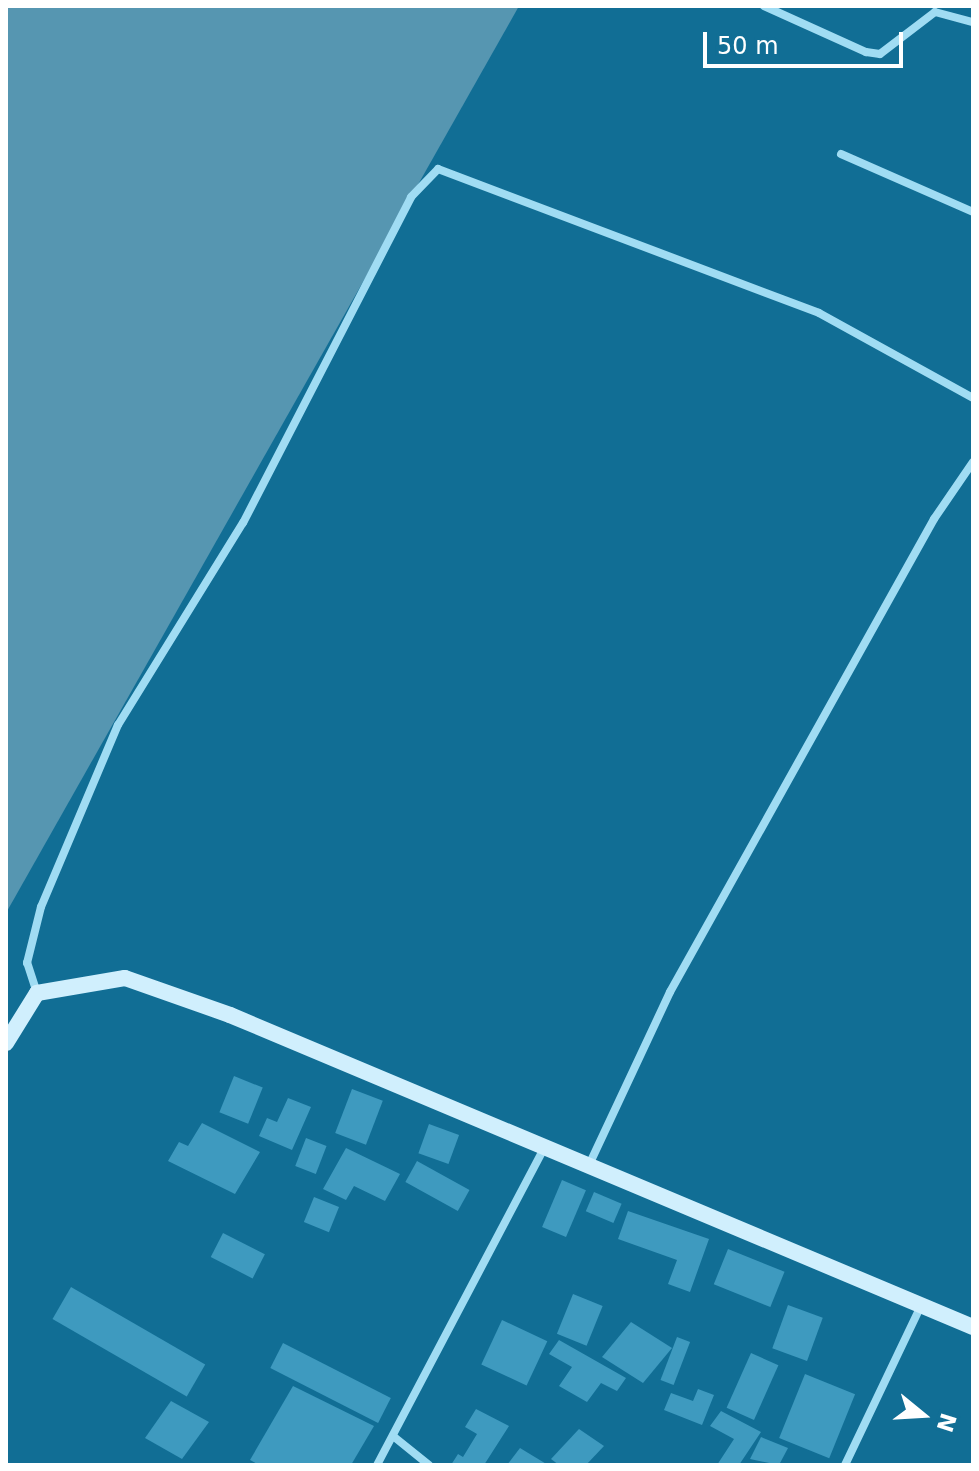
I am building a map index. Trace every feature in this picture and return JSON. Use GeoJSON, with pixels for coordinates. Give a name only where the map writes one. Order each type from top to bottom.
{"type":"FeatureCollection","features":[{"type":"Feature","properties":{"kind":"main road"},"geometry":{"type":"LineString","coordinates":[[6,1043],[37,993],[125,978],[230,1015],[973,1327]]}},
{"type":"Feature","properties":{"kind":"street"},"geometry":{"type":"LineString","coordinates":[[764,6],[866,52],[880,54],[935,12],[973,22]]}},
{"type":"Feature","properties":{"kind":"street"},"geometry":{"type":"LineString","coordinates":[[841,154],[973,212]]}},
{"type":"Feature","properties":{"kind":"street"},"geometry":{"type":"LineString","coordinates":[[37,993],[27,963],[41,907],[118,725],[243,523],[411,197],[438,169],[819,313],[973,398]]}},
{"type":"Feature","properties":{"kind":"street"},"geometry":{"type":"LineString","coordinates":[[588,1166],[670,992],[934,519],[973,462]]}},
{"type":"Feature","properties":{"kind":"street"},"geometry":{"type":"LineString","coordinates":[[377,1465],[544,1148]]}},
{"type":"Feature","properties":{"kind":"street"},"geometry":{"type":"LineString","coordinates":[[845,1465],[921,1306]]}},
{"type":"Feature","properties":{"kind":"street"},"geometry":{"type":"LineString","coordinates":[[393,1436],[429,1465]]}},
{"type":"Feature","properties":{"kind":"water"},"geometry":{"type":"Polygon","coordinates":[[[6,6],[519,6],[6,913],[6,6]]]}},
{"type":"Feature","properties":{"kind":"building"},"geometry":{"type":"Polygon","coordinates":[[[234,1076],[263,1088],[248,1124],[219,1112],[234,1076]]]}},
{"type":"Feature","properties":{"kind":"building"},"geometry":{"type":"Polygon","coordinates":[[[352,1089],[383,1101],[366,1145],[335,1133],[352,1089]]]}},
{"type":"Feature","properties":{"kind":"building"},"geometry":{"type":"Polygon","coordinates":[[[288,1098],[311,1107],[292,1150],[259,1136],[267,1118],[277,1122],[288,1098]]]}},
{"type":"Feature","properties":{"kind":"building"},"geometry":{"type":"Polygon","coordinates":[[[202,1123],[260,1152],[235,1194],[168,1161],[179,1142],[188,1146],[202,1123]]]}},
{"type":"Feature","properties":{"kind":"building"},"geometry":{"type":"Polygon","coordinates":[[[429,1124],[459,1135],[448,1164],[418,1153],[429,1124]]]}},
{"type":"Feature","properties":{"kind":"building"},"geometry":{"type":"Polygon","coordinates":[[[306,1138],[327,1146],[316,1174],[295,1166],[306,1138]]]}},
{"type":"Feature","properties":{"kind":"building"},"geometry":{"type":"Polygon","coordinates":[[[346,1148],[400,1174],[385,1201],[354,1186],[346,1200],[323,1189],[346,1148]]]}},
{"type":"Feature","properties":{"kind":"building"},"geometry":{"type":"Polygon","coordinates":[[[417,1161],[469,1190],[458,1211],[405,1182],[417,1161]]]}},
{"type":"Feature","properties":{"kind":"building"},"geometry":{"type":"Polygon","coordinates":[[[562,1180],[586,1190],[566,1237],[542,1227],[562,1180]]]}},
{"type":"Feature","properties":{"kind":"building"},"geometry":{"type":"Polygon","coordinates":[[[594,1192],[622,1204],[613,1223],[586,1211],[594,1192]]]}},
{"type":"Feature","properties":{"kind":"building"},"geometry":{"type":"Polygon","coordinates":[[[314,1197],[339,1207],[329,1232],[304,1222],[314,1197]]]}},
{"type":"Feature","properties":{"kind":"building"},"geometry":{"type":"Polygon","coordinates":[[[628,1211],[709,1239],[690,1292],[668,1284],[677,1260],[618,1239],[628,1211]]]}},
{"type":"Feature","properties":{"kind":"building"},"geometry":{"type":"Polygon","coordinates":[[[223,1233],[265,1254],[253,1278],[211,1257],[223,1233]]]}},
{"type":"Feature","properties":{"kind":"building"},"geometry":{"type":"Polygon","coordinates":[[[728,1249],[785,1272],[770,1307],[714,1284],[728,1249]]]}},
{"type":"Feature","properties":{"kind":"building"},"geometry":{"type":"Polygon","coordinates":[[[71,1287],[205,1364],[187,1397],[52,1319],[71,1287]]]}},
{"type":"Feature","properties":{"kind":"building"},"geometry":{"type":"Polygon","coordinates":[[[573,1294],[603,1306],[587,1346],[557,1334],[573,1294]]]}},
{"type":"Feature","properties":{"kind":"building"},"geometry":{"type":"Polygon","coordinates":[[[788,1305],[823,1318],[807,1361],[772,1348],[788,1305]]]}},
{"type":"Feature","properties":{"kind":"building"},"geometry":{"type":"Polygon","coordinates":[[[502,1320],[547,1341],[527,1386],[481,1364],[502,1320]]]}},
{"type":"Feature","properties":{"kind":"building"},"geometry":{"type":"Polygon","coordinates":[[[631,1322],[672,1348],[643,1383],[602,1357],[631,1322]]]}},
{"type":"Feature","properties":{"kind":"building"},"geometry":{"type":"Polygon","coordinates":[[[677,1337],[690,1342],[674,1385],[661,1380],[677,1337]]]}},
{"type":"Feature","properties":{"kind":"building"},"geometry":{"type":"Polygon","coordinates":[[[559,1340],[626,1378],[617,1391],[601,1383],[587,1402],[559,1386],[572,1367],[549,1354],[559,1340]]]}},
{"type":"Feature","properties":{"kind":"building"},"geometry":{"type":"Polygon","coordinates":[[[283,1343],[391,1398],[378,1423],[270,1368],[283,1343]]]}},
{"type":"Feature","properties":{"kind":"building"},"geometry":{"type":"Polygon","coordinates":[[[751,1353],[778,1365],[754,1420],[727,1408],[751,1353]]]}},
{"type":"Feature","properties":{"kind":"building"},"geometry":{"type":"Polygon","coordinates":[[[805,1374],[855,1394],[829,1458],[779,1438],[805,1374]]]}},
{"type":"Feature","properties":{"kind":"building"},"geometry":{"type":"Polygon","coordinates":[[[293,1386],[374,1426],[351,1465],[259,1465],[250,1460],[293,1386]]]}},
{"type":"Feature","properties":{"kind":"building"},"geometry":{"type":"Polygon","coordinates":[[[698,1389],[714,1395],[702,1425],[664,1410],[671,1393],[693,1401],[698,1389]]]}},
{"type":"Feature","properties":{"kind":"building"},"geometry":{"type":"Polygon","coordinates":[[[171,1401],[209,1422],[182,1459],[145,1438],[171,1401]]]}},
{"type":"Feature","properties":{"kind":"building"},"geometry":{"type":"Polygon","coordinates":[[[476,1409],[509,1426],[484,1465],[451,1465],[458,1454],[463,1457],[477,1434],[465,1427],[476,1409]]]}},
{"type":"Feature","properties":{"kind":"building"},"geometry":{"type":"Polygon","coordinates":[[[721,1411],[761,1432],[739,1465],[717,1465],[734,1439],[710,1426],[721,1411]]]}},
{"type":"Feature","properties":{"kind":"building"},"geometry":{"type":"Polygon","coordinates":[[[579,1429],[604,1446],[586,1465],[559,1465],[551,1459],[579,1429]]]}},
{"type":"Feature","properties":{"kind":"building"},"geometry":{"type":"Polygon","coordinates":[[[761,1437],[788,1448],[779,1465],[750,1459],[761,1437]]]}},
{"type":"Feature","properties":{"kind":"building"},"geometry":{"type":"Polygon","coordinates":[[[520,1448],[548,1465],[507,1465],[520,1448]]]}}]}
